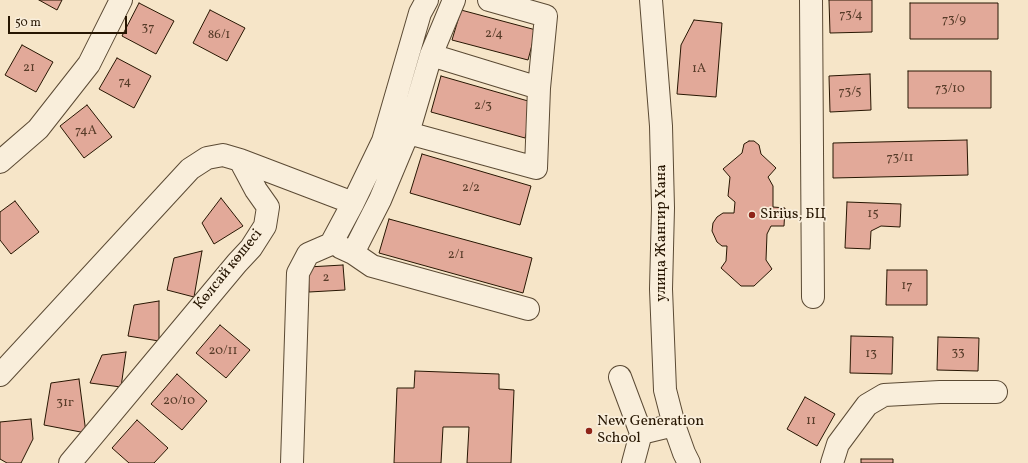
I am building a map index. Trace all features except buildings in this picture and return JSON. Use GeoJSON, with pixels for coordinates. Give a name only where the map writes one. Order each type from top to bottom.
{"type":"FeatureCollection","features":[{"type":"Feature","properties":{"kind":"street"},"geometry":{"type":"LineString","coordinates":[[0,162],[38,129],[89,64],[121,0]]}},
{"type":"Feature","properties":{"kind":"street"},"geometry":{"type":"LineString","coordinates":[[292,463],[298,273],[308,254],[331,244],[383,141],[420,13],[426,0]]}},
{"type":"Feature","properties":{"kind":"street"},"geometry":{"type":"LineString","coordinates":[[353,253],[380,200],[408,132],[431,55],[454,0]]}},
{"type":"Feature","properties":{"kind":"street"},"geometry":{"type":"LineString","coordinates":[[408,132],[536,168],[539,88],[546,16],[489,0]]}},
{"type":"Feature","properties":{"kind":"street","name":"улица Жангир Хана"},"geometry":{"type":"LineString","coordinates":[[651,0],[661,126],[663,208],[661,289],[665,390],[674,425],[689,463]]}},
{"type":"Feature","properties":{"kind":"street"},"geometry":{"type":"LineString","coordinates":[[811,0],[813,297]]}},
{"type":"Feature","properties":{"kind":"street"},"geometry":{"type":"LineString","coordinates":[[431,55],[539,88]]}},
{"type":"Feature","properties":{"kind":"street"},"geometry":{"type":"LineString","coordinates":[[0,376],[190,169],[206,158],[223,155],[240,160],[353,203]]}},
{"type":"Feature","properties":{"kind":"street","name":"Көлсай көшесі"},"geometry":{"type":"LineString","coordinates":[[70,463],[251,248],[265,226],[268,207],[256,190],[240,160]]}},
{"type":"Feature","properties":{"kind":"street"},"geometry":{"type":"LineString","coordinates":[[331,244],[353,253],[372,266],[528,309]]}},
{"type":"Feature","properties":{"kind":"street"},"geometry":{"type":"LineString","coordinates":[[620,377],[641,432],[633,463]]}},
{"type":"Feature","properties":{"kind":"street"},"geometry":{"type":"LineString","coordinates":[[832,463],[838,444],[867,405],[884,395],[940,392],[996,392]]}},
{"type":"Feature","properties":{"kind":"street"},"geometry":{"type":"LineString","coordinates":[[641,432],[674,425]]}},
{"type":"Feature","properties":{"kind":"place","name":"Sirius, БЦ"},"geometry":{"type":"Point","coordinates":[752,215]}},
{"type":"Feature","properties":{"kind":"place","name":"New Generation School"},"geometry":{"type":"Point","coordinates":[589,431]}}]}
